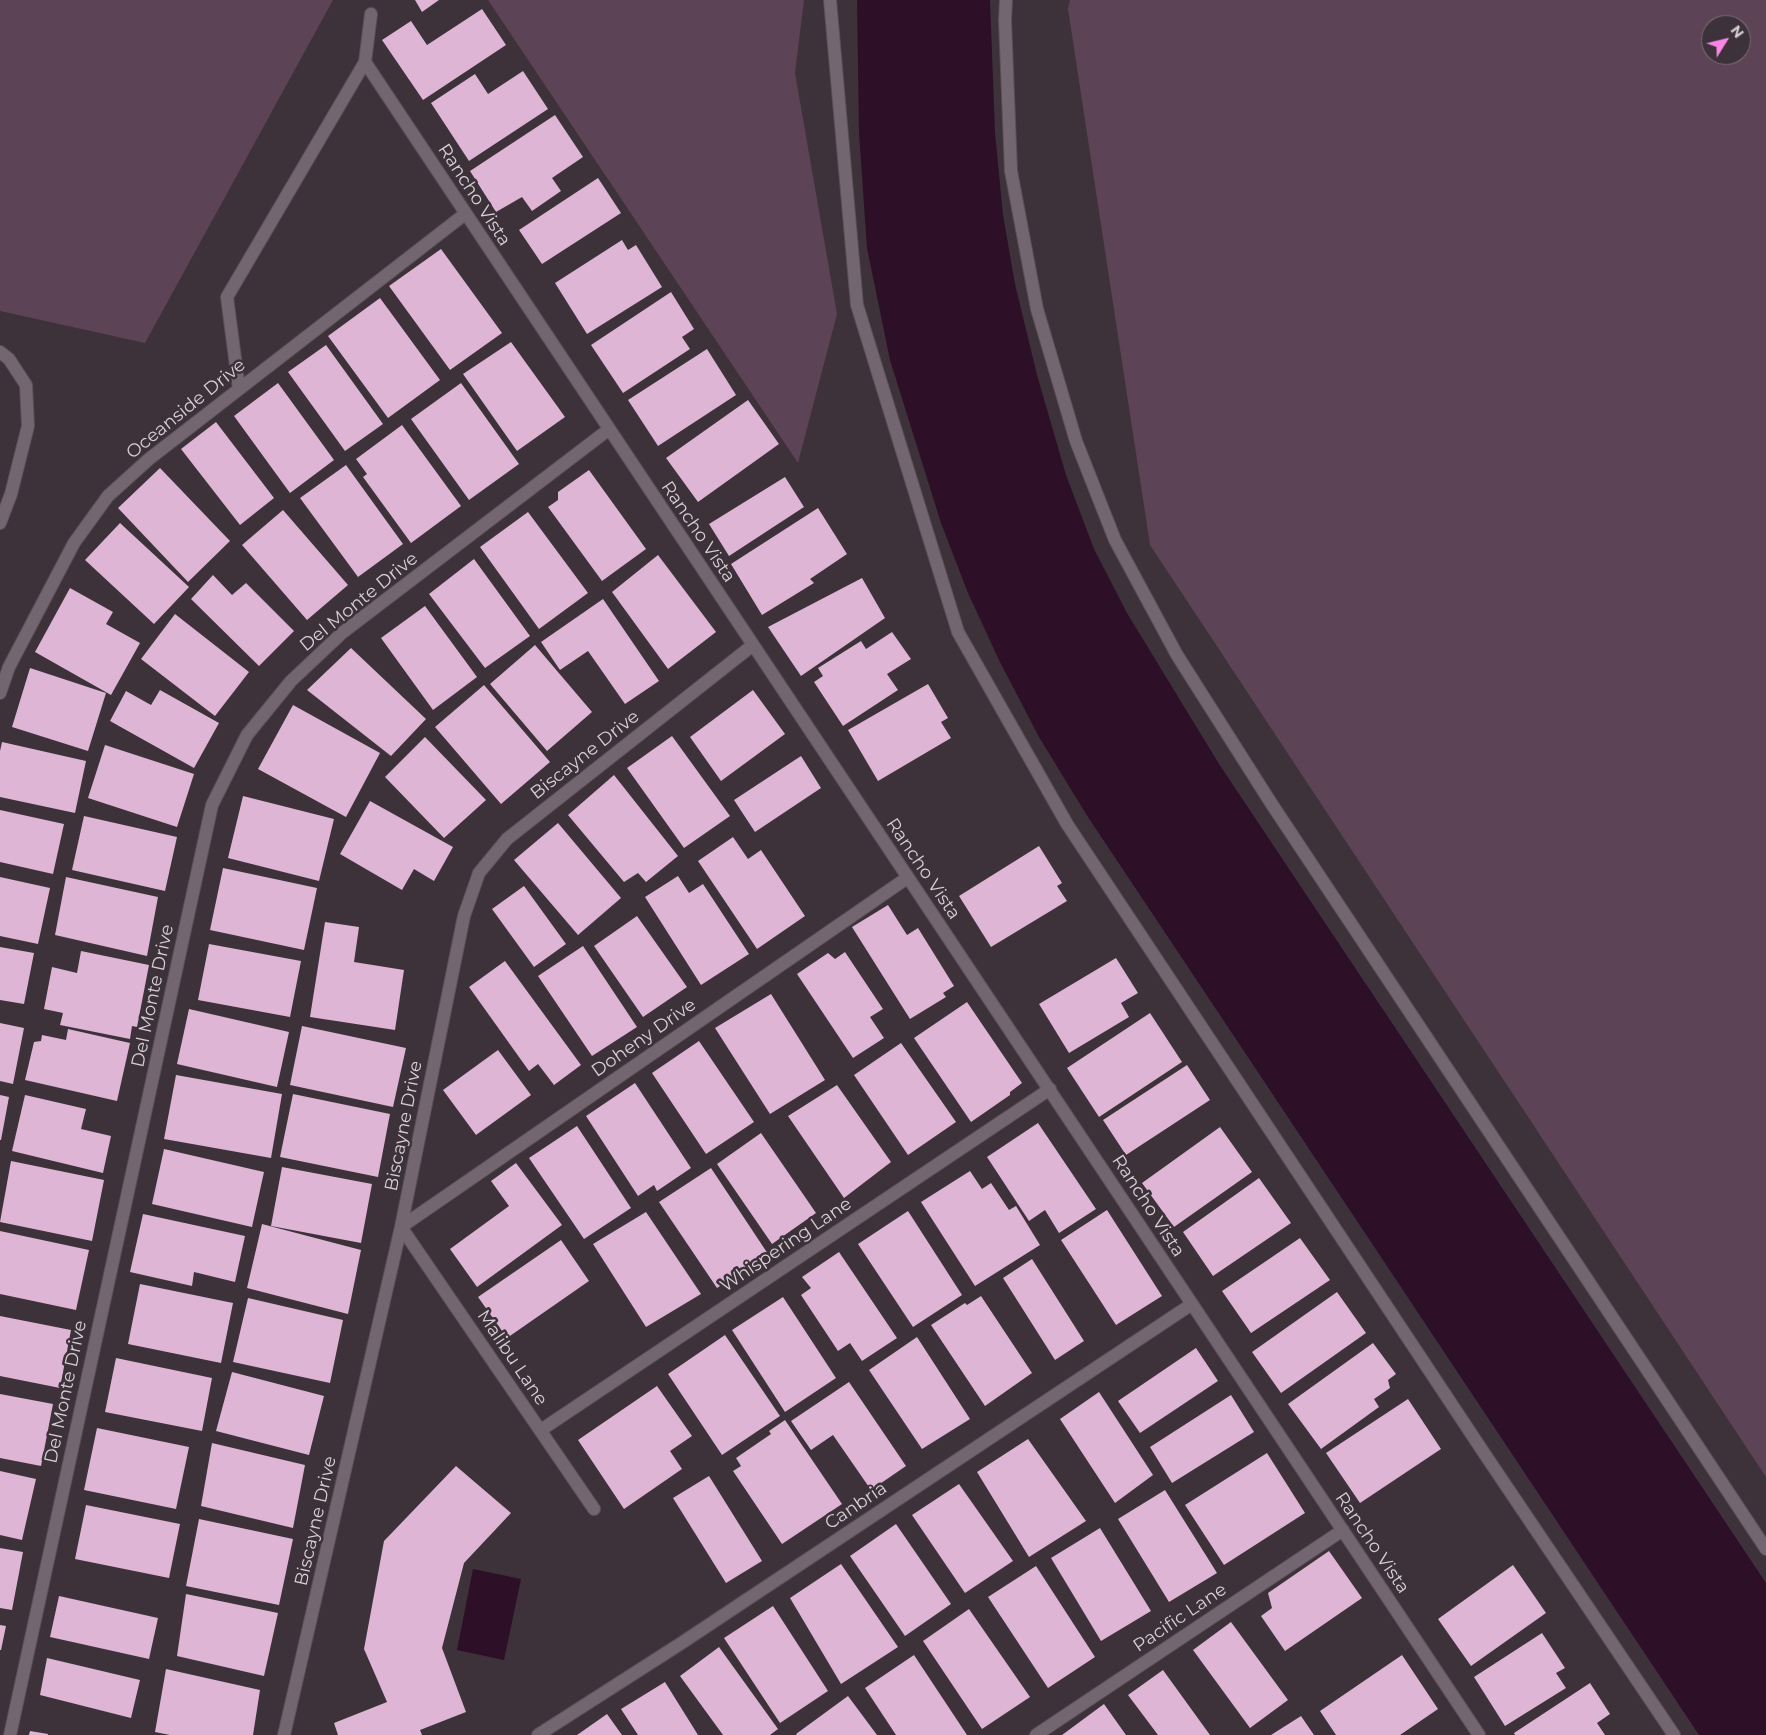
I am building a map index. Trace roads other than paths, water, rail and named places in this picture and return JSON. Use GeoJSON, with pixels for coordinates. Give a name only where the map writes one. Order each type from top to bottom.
{"type":"FeatureCollection","features":[{"type":"Feature","properties":{"kind":"lane"},"geometry":{"type":"LineString","coordinates":[[830,0],[857,305],[958,632],[1067,824],[1489,1461],[1674,1735]]}},
{"type":"Feature","properties":{"kind":"lane"},"geometry":{"type":"LineString","coordinates":[[1006,0],[1005,20],[1011,171],[1037,310],[1076,441],[1115,540],[1177,655],[1271,803],[1766,1549]]}},
{"type":"Feature","properties":{"kind":"lane"},"geometry":{"type":"LineString","coordinates":[[239,389],[226,297],[365,62],[371,14]]}},
{"type":"Feature","properties":{"kind":"lane","name":"Rancho Vista"},"geometry":{"type":"LineString","coordinates":[[365,62],[608,430],[754,645],[907,878],[1050,1089],[1479,1735]]}},
{"type":"Feature","properties":{"kind":"lane","name":"Oceanside Drive"},"geometry":{"type":"LineString","coordinates":[[0,693],[9,667],[74,543],[108,496],[149,459],[465,214]]}},
{"type":"Feature","properties":{"kind":"lane"},"geometry":{"type":"LineString","coordinates":[[0,523],[10,494],[28,426],[26,385],[5,356]]}},
{"type":"Feature","properties":{"kind":"lane","name":"Del Monte Drive"},"geometry":{"type":"LineString","coordinates":[[10,1735],[212,805],[247,735],[291,681],[342,633],[608,430]]}},
{"type":"Feature","properties":{"kind":"lane","name":"Biscayne Drive"},"geometry":{"type":"LineString","coordinates":[[284,1735],[401,1226],[464,916],[479,873],[507,839],[754,645]]}},
{"type":"Feature","properties":{"kind":"lane","name":"Doheny Drive"},"geometry":{"type":"LineString","coordinates":[[401,1226],[907,878]]}},
{"type":"Feature","properties":{"kind":"lane","name":"Whispering Lane"},"geometry":{"type":"LineString","coordinates":[[541,1430],[1050,1089]]}},
{"type":"Feature","properties":{"kind":"lane","name":"Malibu Lane"},"geometry":{"type":"LineString","coordinates":[[401,1226],[594,1509]]}},
{"type":"Feature","properties":{"kind":"lane","name":"Canbria"},"geometry":{"type":"LineString","coordinates":[[538,1735],[696,1633],[1192,1304]]}},
{"type":"Feature","properties":{"kind":"lane","name":"Pacific Lane"},"geometry":{"type":"LineString","coordinates":[[1036,1735],[1343,1530]]}}]}
